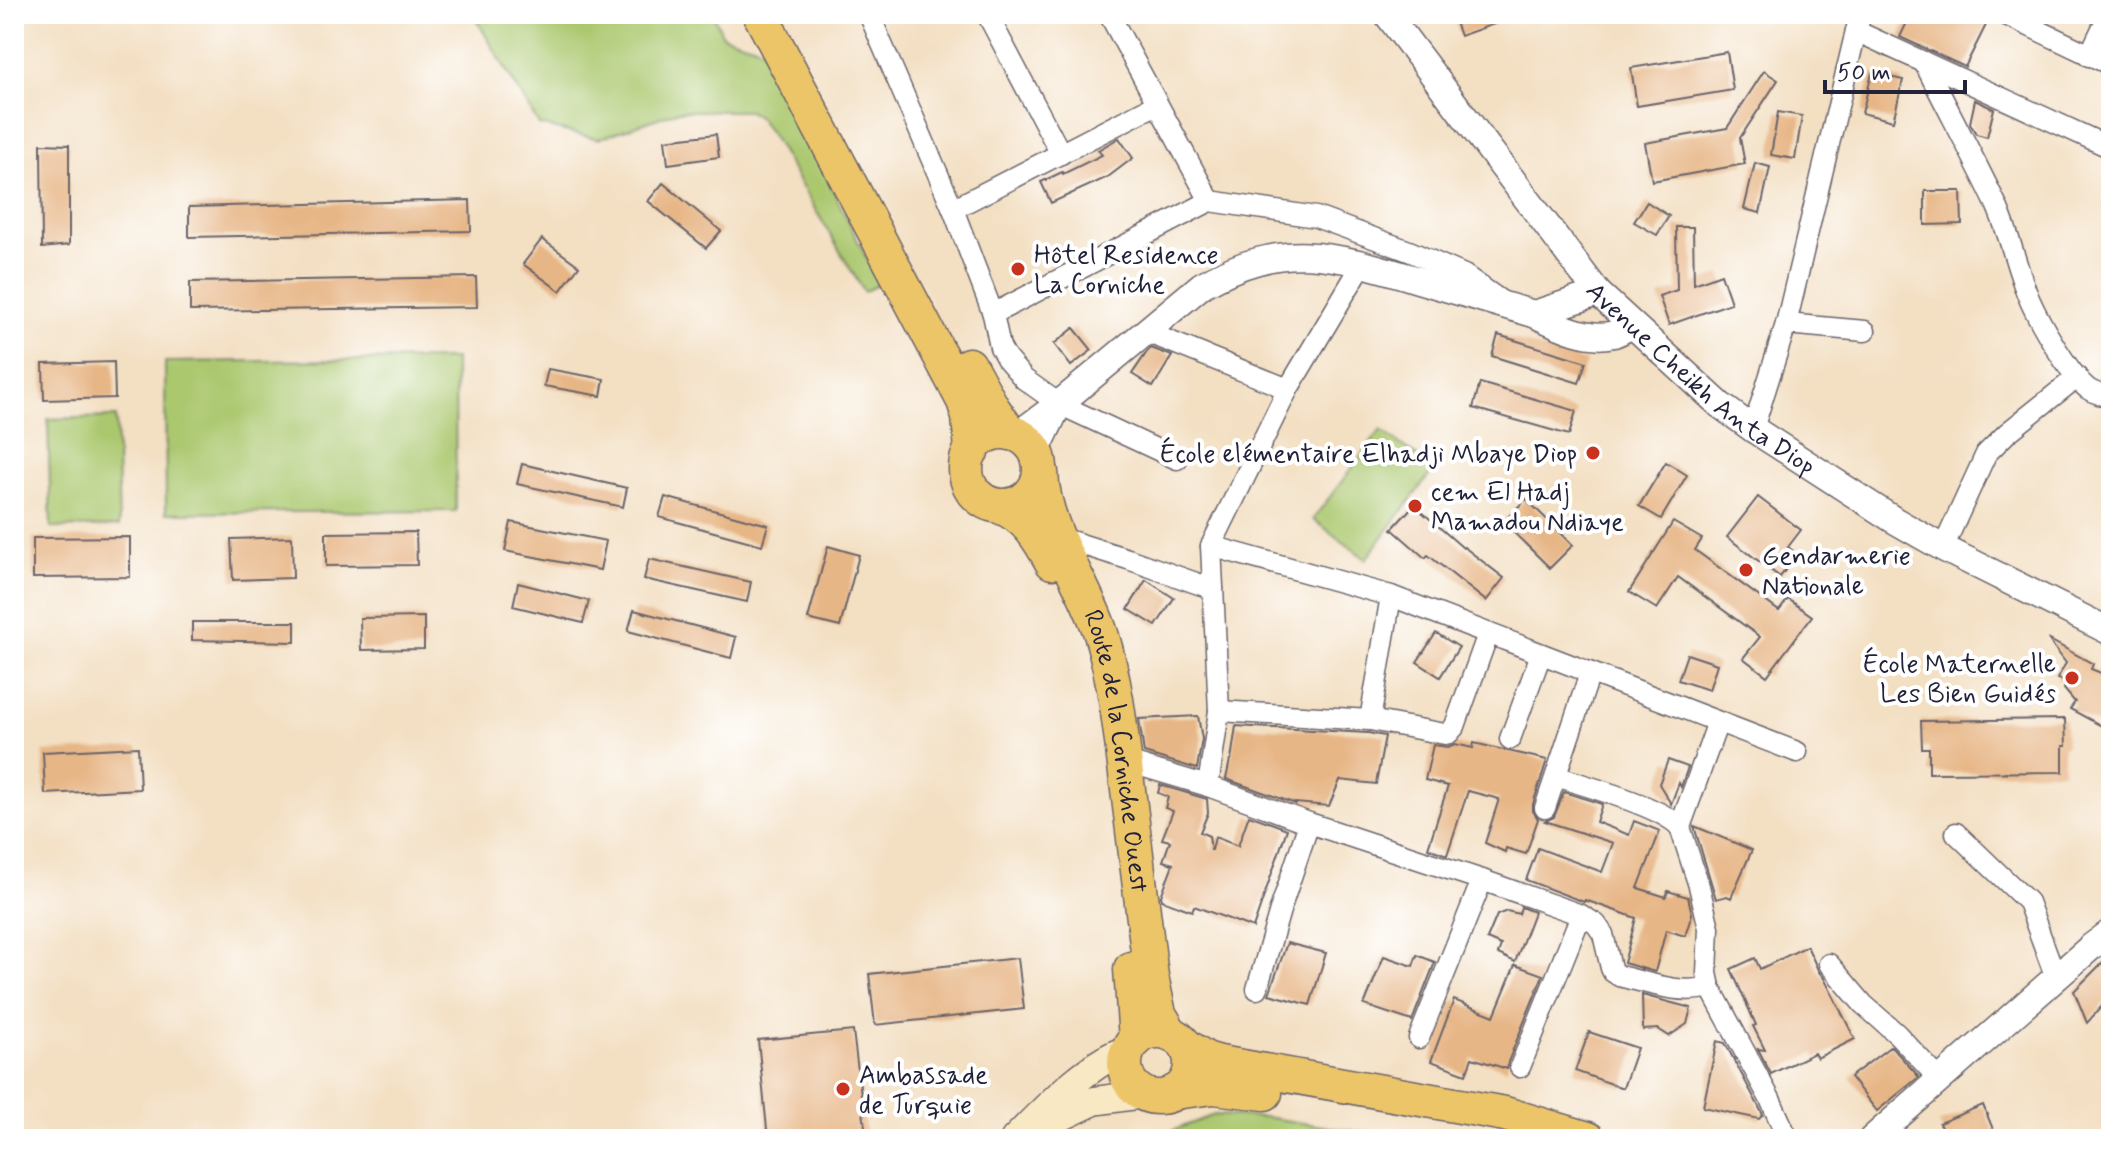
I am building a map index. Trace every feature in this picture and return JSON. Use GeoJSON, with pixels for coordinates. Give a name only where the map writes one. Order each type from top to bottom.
{"type":"FeatureCollection","features":[{"type":"Feature","properties":{"kind":"highway"},"geometry":{"type":"LineString","coordinates":[[760,14],[964,401],[972,450]]}},
{"type":"Feature","properties":{"kind":"highway","name":"Route de la Corniche Ouest"},"geometry":{"type":"LineString","coordinates":[[782,14],[988,400],[1026,448],[1058,537],[1084,590],[1102,638],[1115,694],[1151,976],[1159,1014],[1179,1040]]}},
{"type":"Feature","properties":{"kind":"highway"},"geometry":{"type":"LineString","coordinates":[[1001,432],[1026,448],[1038,484],[1031,494],[1011,506],[999,506],[982,500],[969,484],[966,463],[972,450],[984,437],[1001,432]]}},
{"type":"Feature","properties":{"kind":"highway","name":"Route de la Corniche Ouest"},"geometry":{"type":"LineString","coordinates":[[999,506],[1019,516],[1037,536],[1062,582],[1082,633],[1098,698],[1132,978],[1132,1045]]}},
{"type":"Feature","properties":{"kind":"highway"},"geometry":{"type":"LineString","coordinates":[[1521,1139],[1251,1090],[1214,1087],[1160,1093],[1136,1088],[1125,1071],[1125,1060],[1132,1045],[1153,1031],[1179,1040],[1212,1061],[1234,1067],[1505,1114],[1588,1139]]}},
{"type":"Feature","properties":{"kind":"highway"},"geometry":{"type":"LineString","coordinates":[[1160,1093],[1183,1086],[1188,1077],[1190,1056],[1179,1040]]}},
{"type":"Feature","properties":{"kind":"main road"},"geometry":{"type":"LineString","coordinates":[[1015,1139],[1068,1087],[1132,1045]]}},
{"type":"Feature","properties":{"kind":"main road"},"geometry":{"type":"LineString","coordinates":[[1015,1139],[1094,1101],[1160,1093]]}},
{"type":"Feature","properties":{"kind":"street"},"geometry":{"type":"LineString","coordinates":[[869,14],[953,209],[993,314],[1000,347],[1006,358],[1024,379],[1059,404],[1177,459]]}},
{"type":"Feature","properties":{"kind":"street"},"geometry":{"type":"LineString","coordinates":[[987,14],[1061,154]]}},
{"type":"Feature","properties":{"kind":"street"},"geometry":{"type":"LineString","coordinates":[[1109,14],[1210,201]]}},
{"type":"Feature","properties":{"kind":"street","name":"Avenue Cheikh Anta Diop"},"geometry":{"type":"LineString","coordinates":[[1387,14],[1598,293],[1720,405],[1894,520],[1943,548],[2111,632]]}},
{"type":"Feature","properties":{"kind":"street"},"geometry":{"type":"LineString","coordinates":[[2004,14],[2111,65]]}},
{"type":"Feature","properties":{"kind":"street"},"geometry":{"type":"LineString","coordinates":[[2089,56],[2109,14]]}},
{"type":"Feature","properties":{"kind":"street"},"geometry":{"type":"LineString","coordinates":[[1753,429],[1786,324],[1858,22],[1924,62],[2111,148]]}},
{"type":"Feature","properties":{"kind":"street"},"geometry":{"type":"LineString","coordinates":[[1924,62],[1996,205],[2033,307],[2077,377],[2097,394],[2111,396]]}},
{"type":"Feature","properties":{"kind":"street"},"geometry":{"type":"LineString","coordinates":[[953,209],[1157,104]]}},
{"type":"Feature","properties":{"kind":"street"},"geometry":{"type":"LineString","coordinates":[[993,314],[1210,201],[1316,217],[1464,275],[1507,306]]}},
{"type":"Feature","properties":{"kind":"street"},"geometry":{"type":"LineString","coordinates":[[1026,448],[1059,404],[1202,285],[1227,271],[1278,256],[1305,254],[1363,263],[1534,314],[1561,327],[1585,333],[1614,334],[1631,325]]}},
{"type":"Feature","properties":{"kind":"street"},"geometry":{"type":"LineString","coordinates":[[1208,786],[1219,711],[1211,546],[1288,389],[1363,263]]}},
{"type":"Feature","properties":{"kind":"street"},"geometry":{"type":"LineString","coordinates":[[1534,314],[1598,293]]}},
{"type":"Feature","properties":{"kind":"street"},"geometry":{"type":"LineString","coordinates":[[1786,324],[1865,331]]}},
{"type":"Feature","properties":{"kind":"street"},"geometry":{"type":"LineString","coordinates":[[1144,331],[1288,389]]}},
{"type":"Feature","properties":{"kind":"street"},"geometry":{"type":"LineString","coordinates":[[1943,548],[1986,454],[2007,433],[2077,377]]}},
{"type":"Feature","properties":{"kind":"street"},"geometry":{"type":"LineString","coordinates":[[1058,537],[1213,589]]}},
{"type":"Feature","properties":{"kind":"street"},"geometry":{"type":"LineString","coordinates":[[1211,546],[1391,596],[1797,752]]}},
{"type":"Feature","properties":{"kind":"street"},"geometry":{"type":"LineString","coordinates":[[1370,720],[1391,596]]}},
{"type":"Feature","properties":{"kind":"street"},"geometry":{"type":"LineString","coordinates":[[1219,711],[1370,720],[1440,734],[1449,733],[1455,726],[1488,634]]}},
{"type":"Feature","properties":{"kind":"street"},"geometry":{"type":"LineString","coordinates":[[1510,739],[1541,654]]}},
{"type":"Feature","properties":{"kind":"street"},"geometry":{"type":"LineString","coordinates":[[1545,808],[1590,673]]}},
{"type":"Feature","properties":{"kind":"street"},"geometry":{"type":"LineString","coordinates":[[1680,827],[1718,722]]}},
{"type":"Feature","properties":{"kind":"street"},"geometry":{"type":"LineString","coordinates":[[1124,761],[1208,786],[1581,915],[1596,924],[1603,934],[1611,968],[1619,976],[1680,990],[1696,991],[1710,987]]}},
{"type":"Feature","properties":{"kind":"street"},"geometry":{"type":"LineString","coordinates":[[1556,776],[1657,811],[1680,827],[1709,928],[1707,973],[1710,987],[1788,1139]]}},
{"type":"Feature","properties":{"kind":"street"},"geometry":{"type":"LineString","coordinates":[[1257,989],[1309,823]]}},
{"type":"Feature","properties":{"kind":"street"},"geometry":{"type":"LineString","coordinates":[[1956,833],[2028,902],[2056,978]]}},
{"type":"Feature","properties":{"kind":"street"},"geometry":{"type":"LineString","coordinates":[[1419,1038],[1482,880]]}},
{"type":"Feature","properties":{"kind":"street"},"geometry":{"type":"LineString","coordinates":[[1520,1067],[1581,915]]}},
{"type":"Feature","properties":{"kind":"street"},"geometry":{"type":"LineString","coordinates":[[1872,1139],[2111,932]]}},
{"type":"Feature","properties":{"kind":"street"},"geometry":{"type":"LineString","coordinates":[[1829,964],[1863,1004],[1897,1034],[1940,1080]]}},
{"type":"Feature","properties":{"kind":"green space"},"geometry":{"type":"Polygon","coordinates":[[[473,14],[713,14],[723,36],[763,48],[879,284],[864,292],[772,136],[760,119],[749,111],[678,111],[598,139],[539,125],[473,14]]]}},
{"type":"Feature","properties":{"kind":"green space"},"geometry":{"type":"Polygon","coordinates":[[[455,359],[456,511],[166,513],[165,362],[455,359]]]}},
{"type":"Feature","properties":{"kind":"green space"},"geometry":{"type":"Polygon","coordinates":[[[116,417],[119,526],[51,528],[48,419],[116,417]]]}},
{"type":"Feature","properties":{"kind":"green space"},"geometry":{"type":"Polygon","coordinates":[[[1381,430],[1434,469],[1366,559],[1313,519],[1381,430]]]}},
{"type":"Feature","properties":{"kind":"green space"},"geometry":{"type":"Polygon","coordinates":[[[1214,1115],[1265,1117],[1404,1139],[1139,1139],[1166,1133],[1214,1115]]]}},
{"type":"Feature","properties":{"kind":"building"},"geometry":{"type":"Polygon","coordinates":[[[1452,14],[1516,14],[1517,16],[1460,36],[1452,14]]]}},
{"type":"Feature","properties":{"kind":"building"},"geometry":{"type":"Polygon","coordinates":[[[1911,14],[1991,15],[1965,67],[1900,37],[1911,14]]]}},
{"type":"Feature","properties":{"kind":"building"},"geometry":{"type":"Polygon","coordinates":[[[1727,52],[1733,90],[1637,106],[1631,68],[1727,52]]]}},
{"type":"Feature","properties":{"kind":"building"},"geometry":{"type":"Polygon","coordinates":[[[1764,71],[1778,80],[1740,138],[1745,164],[1652,181],[1645,143],[1727,128],[1764,71]]]}},
{"type":"Feature","properties":{"kind":"building"},"geometry":{"type":"Polygon","coordinates":[[[1872,73],[1903,80],[1893,121],[1862,113],[1872,73]]]}},
{"type":"Feature","properties":{"kind":"building"},"geometry":{"type":"Polygon","coordinates":[[[1975,100],[1994,109],[1987,137],[1976,134],[1970,123],[1975,100]]]}},
{"type":"Feature","properties":{"kind":"building"},"geometry":{"type":"Polygon","coordinates":[[[1778,112],[1802,116],[1795,159],[1771,155],[1778,112]]]}},
{"type":"Feature","properties":{"kind":"building"},"geometry":{"type":"Polygon","coordinates":[[[716,134],[719,157],[668,164],[665,140],[716,134]]]}},
{"type":"Feature","properties":{"kind":"building"},"geometry":{"type":"Polygon","coordinates":[[[1119,138],[1133,158],[1108,177],[1051,203],[1041,182],[1102,155],[1098,150],[1119,138]]]}},
{"type":"Feature","properties":{"kind":"building"},"geometry":{"type":"Polygon","coordinates":[[[41,144],[69,145],[69,245],[42,248],[41,144]]]}},
{"type":"Feature","properties":{"kind":"building"},"geometry":{"type":"Polygon","coordinates":[[[1755,163],[1770,167],[1760,213],[1744,209],[1755,163]]]}},
{"type":"Feature","properties":{"kind":"building"},"geometry":{"type":"Polygon","coordinates":[[[663,183],[721,231],[706,248],[648,201],[663,183]]]}},
{"type":"Feature","properties":{"kind":"building"},"geometry":{"type":"Polygon","coordinates":[[[1925,191],[1961,191],[1962,224],[1925,225],[1925,191]]]}},
{"type":"Feature","properties":{"kind":"building"},"geometry":{"type":"Polygon","coordinates":[[[470,200],[471,231],[189,237],[189,207],[470,200]]]}},
{"type":"Feature","properties":{"kind":"building"},"geometry":{"type":"Polygon","coordinates":[[[1647,202],[1669,216],[1657,235],[1634,222],[1647,202]]]}},
{"type":"Feature","properties":{"kind":"building"},"geometry":{"type":"Polygon","coordinates":[[[1676,227],[1693,227],[1694,284],[1721,274],[1731,303],[1669,325],[1659,296],[1677,290],[1676,227]]]}},
{"type":"Feature","properties":{"kind":"building"},"geometry":{"type":"Polygon","coordinates":[[[542,239],[579,266],[560,291],[523,264],[542,239]]]}},
{"type":"Feature","properties":{"kind":"building"},"geometry":{"type":"Polygon","coordinates":[[[476,277],[477,307],[190,311],[190,282],[476,277]]]}},
{"type":"Feature","properties":{"kind":"building"},"geometry":{"type":"Polygon","coordinates":[[[1074,328],[1092,350],[1071,366],[1054,344],[1074,328]]]}},
{"type":"Feature","properties":{"kind":"building"},"geometry":{"type":"Polygon","coordinates":[[[1498,335],[1586,362],[1579,383],[1492,356],[1498,335]]]}},
{"type":"Feature","properties":{"kind":"building"},"geometry":{"type":"Polygon","coordinates":[[[1151,348],[1172,356],[1153,387],[1132,374],[1151,348]]]}},
{"type":"Feature","properties":{"kind":"building"},"geometry":{"type":"Polygon","coordinates":[[[114,362],[115,398],[44,400],[43,364],[114,362]]]}},
{"type":"Feature","properties":{"kind":"building"},"geometry":{"type":"Polygon","coordinates":[[[548,369],[604,379],[601,396],[544,386],[548,369]]]}},
{"type":"Feature","properties":{"kind":"building"},"geometry":{"type":"Polygon","coordinates":[[[1480,383],[1576,411],[1569,435],[1473,408],[1480,383]]]}},
{"type":"Feature","properties":{"kind":"building"},"geometry":{"type":"Polygon","coordinates":[[[1666,462],[1687,475],[1661,519],[1639,506],[1666,462]]]}},
{"type":"Feature","properties":{"kind":"building"},"geometry":{"type":"Polygon","coordinates":[[[522,464],[627,488],[623,507],[517,484],[522,464]]]}},
{"type":"Feature","properties":{"kind":"building"},"geometry":{"type":"Polygon","coordinates":[[[665,497],[768,525],[762,545],[659,517],[665,497]]]}},
{"type":"Feature","properties":{"kind":"building"},"geometry":{"type":"Polygon","coordinates":[[[1758,497],[1801,530],[1788,547],[1797,554],[1780,577],[1727,537],[1758,497]]]}},
{"type":"Feature","properties":{"kind":"building"},"geometry":{"type":"Polygon","coordinates":[[[1526,499],[1573,545],[1550,568],[1503,522],[1526,499]]]}},
{"type":"Feature","properties":{"kind":"building"},"geometry":{"type":"Polygon","coordinates":[[[1414,505],[1463,548],[1504,578],[1486,601],[1428,555],[1425,558],[1392,529],[1414,505]]]}},
{"type":"Feature","properties":{"kind":"building"},"geometry":{"type":"Polygon","coordinates":[[[511,522],[606,541],[600,570],[505,551],[511,522]]]}},
{"type":"Feature","properties":{"kind":"building"},"geometry":{"type":"Polygon","coordinates":[[[1673,522],[1702,539],[1695,550],[1779,611],[1788,599],[1812,616],[1767,676],[1743,658],[1760,637],[1678,577],[1657,609],[1629,592],[1673,522]]]}},
{"type":"Feature","properties":{"kind":"building"},"geometry":{"type":"Polygon","coordinates":[[[416,532],[417,565],[326,566],[326,533],[416,532]]]}},
{"type":"Feature","properties":{"kind":"building"},"geometry":{"type":"Polygon","coordinates":[[[130,537],[130,577],[33,578],[33,538],[130,537]]]}},
{"type":"Feature","properties":{"kind":"building"},"geometry":{"type":"Polygon","coordinates":[[[292,537],[293,578],[233,580],[231,539],[292,537]]]}},
{"type":"Feature","properties":{"kind":"building"},"geometry":{"type":"Polygon","coordinates":[[[828,546],[859,555],[840,627],[808,619],[828,546]]]}},
{"type":"Feature","properties":{"kind":"building"},"geometry":{"type":"Polygon","coordinates":[[[649,559],[751,582],[747,602],[644,579],[649,559]]]}},
{"type":"Feature","properties":{"kind":"building"},"geometry":{"type":"Polygon","coordinates":[[[1146,580],[1174,598],[1156,626],[1128,609],[1146,580]]]}},
{"type":"Feature","properties":{"kind":"building"},"geometry":{"type":"Polygon","coordinates":[[[518,583],[589,601],[583,623],[513,606],[518,583]]]}},
{"type":"Feature","properties":{"kind":"building"},"geometry":{"type":"Polygon","coordinates":[[[634,610],[736,637],[731,658],[628,631],[634,610]]]}},
{"type":"Feature","properties":{"kind":"building"},"geometry":{"type":"Polygon","coordinates":[[[424,617],[424,649],[361,650],[360,618],[424,617]]]}},
{"type":"Feature","properties":{"kind":"building"},"geometry":{"type":"Polygon","coordinates":[[[192,622],[295,622],[295,642],[192,640],[192,622]]]}},
{"type":"Feature","properties":{"kind":"building"},"geometry":{"type":"Polygon","coordinates":[[[1436,633],[1459,647],[1440,677],[1417,662],[1436,633]]]}},
{"type":"Feature","properties":{"kind":"building"},"geometry":{"type":"Polygon","coordinates":[[[2048,639],[2093,664],[2091,669],[2106,675],[2104,684],[2111,687],[2111,731],[2070,709],[2075,702],[2064,689],[2067,682],[2057,679],[2066,663],[2048,639]]]}},
{"type":"Feature","properties":{"kind":"building"},"geometry":{"type":"Polygon","coordinates":[[[1687,654],[1717,664],[1709,690],[1678,680],[1687,654]]]}},
{"type":"Feature","properties":{"kind":"building"},"geometry":{"type":"Polygon","coordinates":[[[1198,716],[1202,739],[1197,769],[1144,753],[1139,719],[1198,716]]]}},
{"type":"Feature","properties":{"kind":"building"},"geometry":{"type":"Polygon","coordinates":[[[2065,719],[2063,772],[1929,773],[1929,748],[1922,748],[1921,721],[2065,719]]]}},
{"type":"Feature","properties":{"kind":"building"},"geometry":{"type":"Polygon","coordinates":[[[1236,726],[1385,736],[1376,784],[1340,780],[1329,806],[1296,804],[1226,779],[1236,726]]]}},
{"type":"Feature","properties":{"kind":"building"},"geometry":{"type":"Polygon","coordinates":[[[1474,743],[1547,760],[1533,804],[1538,819],[1526,854],[1506,848],[1505,852],[1485,843],[1499,799],[1468,791],[1447,855],[1428,848],[1448,786],[1425,780],[1433,745],[1448,747],[1455,744],[1473,748],[1474,743]]]}},
{"type":"Feature","properties":{"kind":"building"},"geometry":{"type":"Polygon","coordinates":[[[138,747],[140,789],[45,794],[43,752],[138,747]]]}},
{"type":"Feature","properties":{"kind":"building"},"geometry":{"type":"Polygon","coordinates":[[[1668,760],[1688,767],[1671,804],[1659,784],[1668,760]]]}},
{"type":"Feature","properties":{"kind":"building"},"geometry":{"type":"Polygon","coordinates":[[[1160,785],[1207,799],[1208,813],[1200,832],[1209,836],[1211,850],[1215,837],[1238,846],[1249,815],[1287,829],[1253,928],[1194,906],[1192,911],[1162,900],[1173,864],[1163,861],[1170,841],[1162,839],[1173,811],[1165,808],[1168,797],[1158,793],[1160,785]]]}},
{"type":"Feature","properties":{"kind":"building"},"geometry":{"type":"Polygon","coordinates":[[[1564,792],[1602,804],[1596,822],[1629,835],[1634,821],[1660,831],[1638,888],[1666,897],[1668,891],[1688,897],[1692,914],[1685,936],[1666,930],[1655,972],[1624,963],[1636,918],[1526,880],[1538,848],[1602,872],[1613,843],[1545,821],[1554,817],[1564,792]]]}},
{"type":"Feature","properties":{"kind":"building"},"geometry":{"type":"Polygon","coordinates":[[[1694,826],[1752,850],[1731,898],[1716,899],[1694,826]]]}},
{"type":"Feature","properties":{"kind":"building"},"geometry":{"type":"Polygon","coordinates":[[[1521,907],[1534,912],[1515,962],[1498,954],[1501,945],[1487,939],[1497,915],[1507,911],[1519,914],[1521,907]]]}},
{"type":"Feature","properties":{"kind":"building"},"geometry":{"type":"Polygon","coordinates":[[[1287,943],[1326,953],[1310,1005],[1269,994],[1287,943]]]}},
{"type":"Feature","properties":{"kind":"building"},"geometry":{"type":"Polygon","coordinates":[[[1807,946],[1855,1039],[1817,1058],[1814,1053],[1771,1074],[1758,1049],[1765,1050],[1753,1026],[1756,1025],[1731,969],[1755,958],[1760,969],[1807,946]]]}},
{"type":"Feature","properties":{"kind":"building"},"geometry":{"type":"Polygon","coordinates":[[[1417,955],[1435,962],[1412,1021],[1364,1005],[1384,956],[1413,966],[1417,955]]]}},
{"type":"Feature","properties":{"kind":"building"},"geometry":{"type":"Polygon","coordinates":[[[1018,958],[1024,1009],[875,1025],[869,974],[1018,958]]]}},
{"type":"Feature","properties":{"kind":"building"},"geometry":{"type":"Polygon","coordinates":[[[2102,963],[2111,969],[2111,996],[2087,1023],[2074,991],[2102,963]]]}},
{"type":"Feature","properties":{"kind":"building"},"geometry":{"type":"Polygon","coordinates":[[[1515,965],[1543,975],[1507,1069],[1472,1058],[1466,1074],[1431,1061],[1454,1000],[1494,1016],[1515,965]]]}},
{"type":"Feature","properties":{"kind":"building"},"geometry":{"type":"Polygon","coordinates":[[[1642,995],[1691,1008],[1687,1024],[1669,1036],[1658,1029],[1643,1030],[1642,995]]]}},
{"type":"Feature","properties":{"kind":"building","name":"Ambassade de Turquie"},"geometry":{"type":"Polygon","coordinates":[[[853,1031],[866,1135],[768,1139],[758,1040],[853,1031]]]}},
{"type":"Feature","properties":{"kind":"building"},"geometry":{"type":"Polygon","coordinates":[[[1589,1032],[1637,1048],[1623,1088],[1575,1071],[1589,1032]]]}},
{"type":"Feature","properties":{"kind":"building"},"geometry":{"type":"Polygon","coordinates":[[[1717,1041],[1725,1043],[1763,1115],[1759,1119],[1703,1107],[1717,1041]]]}},
{"type":"Feature","properties":{"kind":"building"},"geometry":{"type":"Polygon","coordinates":[[[1891,1046],[1919,1077],[1877,1111],[1850,1077],[1891,1046]]]}},
{"type":"Feature","properties":{"kind":"building"},"geometry":{"type":"Polygon","coordinates":[[[1983,1105],[1997,1139],[1946,1139],[1939,1123],[1983,1105]]]}},
{"type":"Feature","properties":{"kind":"place","name":"Hôtel Residence La Corniche"},"geometry":{"type":"Point","coordinates":[1018,269]}},
{"type":"Feature","properties":{"kind":"place","name":"École elémentaire Elhadji Mbaye Diop"},"geometry":{"type":"Point","coordinates":[1593,453]}},
{"type":"Feature","properties":{"kind":"place","name":"cem El Hadj Mamadou Ndiaye"},"geometry":{"type":"Point","coordinates":[1415,506]}},
{"type":"Feature","properties":{"kind":"place","name":"Gendarmerie Nationale"},"geometry":{"type":"Point","coordinates":[1746,570]}},
{"type":"Feature","properties":{"kind":"place","name":"École Maternelle Les Bien Guidés"},"geometry":{"type":"Point","coordinates":[2072,678]}},
{"type":"Feature","properties":{"kind":"place","name":"Ambassade de Turquie"},"geometry":{"type":"Point","coordinates":[843,1089]}}]}
